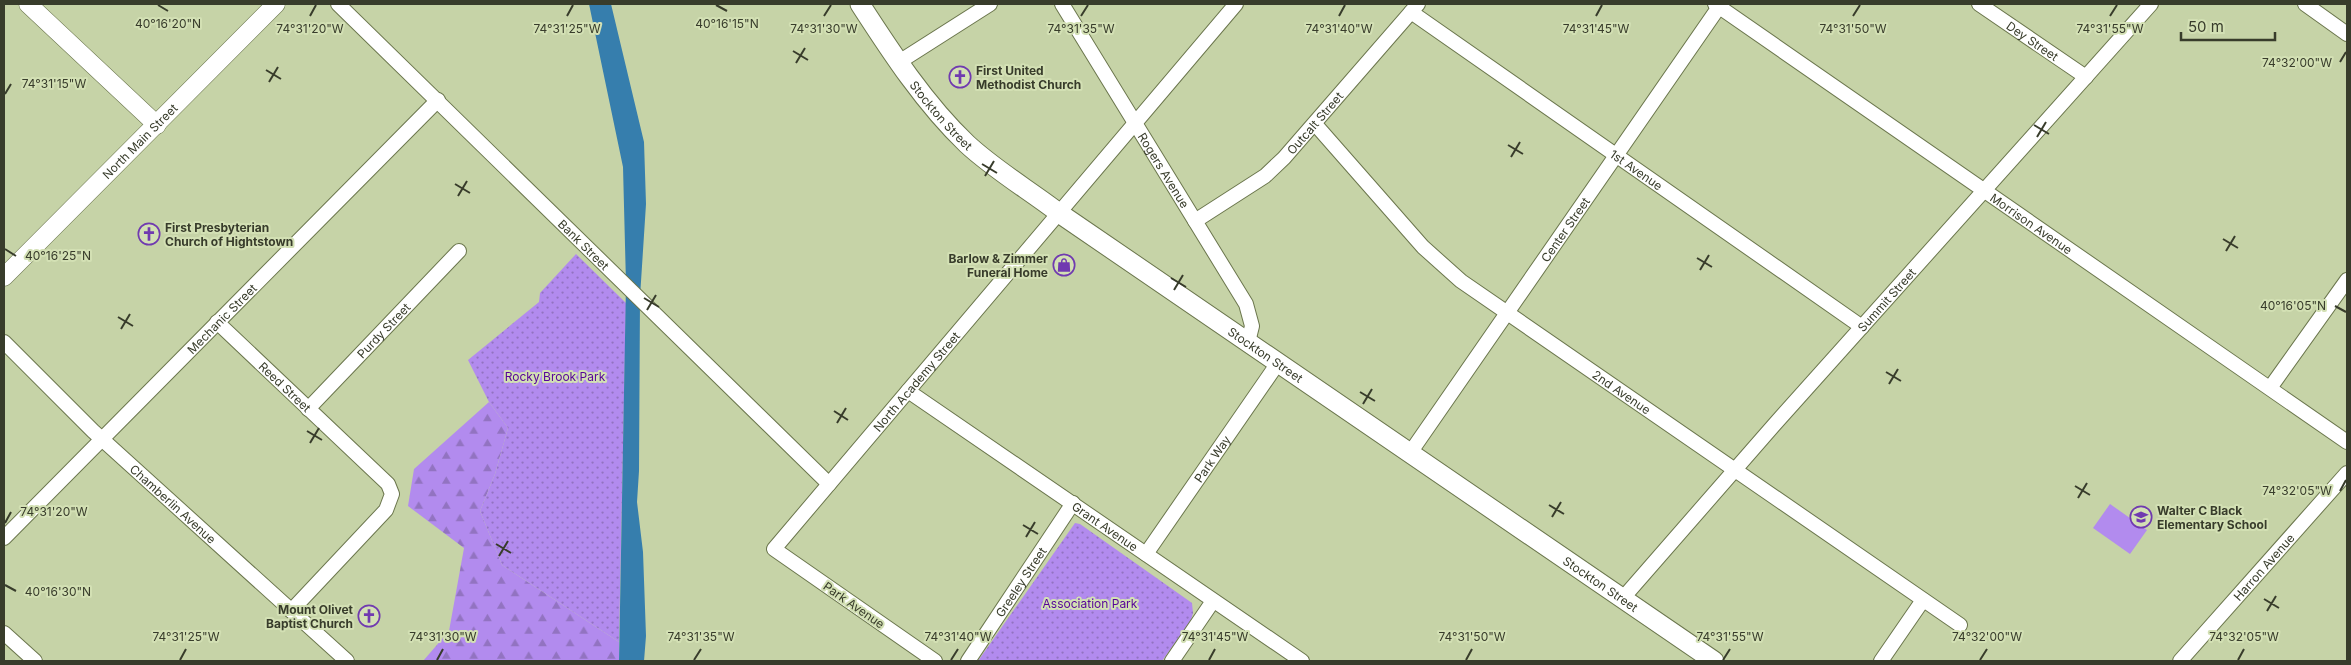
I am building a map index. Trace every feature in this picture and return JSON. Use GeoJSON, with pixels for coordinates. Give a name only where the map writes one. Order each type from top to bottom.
{"type":"FeatureCollection","features":[{"type":"Feature","properties":{"kind":"main road","name":"Stockton Street"},"geometry":{"type":"LineString","coordinates":[[860,4],[899,62],[940,114],[968,145],[1059,213],[1714,661]]}},
{"type":"Feature","properties":{"kind":"street"},"geometry":{"type":"LineString","coordinates":[[28,4],[156,124]]}},
{"type":"Feature","properties":{"kind":"street","name":"North Main Street"},"geometry":{"type":"LineString","coordinates":[[4,277],[276,4]]}},
{"type":"Feature","properties":{"kind":"street","name":"Bank Street"},"geometry":{"type":"LineString","coordinates":[[338,4],[830,484]]}},
{"type":"Feature","properties":{"kind":"street"},"geometry":{"type":"LineString","coordinates":[[899,62],[990,4]]}},
{"type":"Feature","properties":{"kind":"street","name":"Rogers Avenue"},"geometry":{"type":"LineString","coordinates":[[1062,4],[1246,304],[1252,326],[1248,342]]}},
{"type":"Feature","properties":{"kind":"street","name":"North Academy Street"},"geometry":{"type":"LineString","coordinates":[[774,549],[1236,4]]}},
{"type":"Feature","properties":{"kind":"street","name":"Dey Street"},"geometry":{"type":"LineString","coordinates":[[1978,4],[2086,77]]}},
{"type":"Feature","properties":{"kind":"street","name":"Summit Street"},"geometry":{"type":"LineString","coordinates":[[1623,598],[2151,4]]}},
{"type":"Feature","properties":{"kind":"street"},"geometry":{"type":"LineString","coordinates":[[2305,4],[2347,34]]}},
{"type":"Feature","properties":{"kind":"street","name":"Center Street"},"geometry":{"type":"LineString","coordinates":[[1410,453],[1617,155],[1718,5]]}},
{"type":"Feature","properties":{"kind":"street","name":"Morrison Avenue"},"geometry":{"type":"LineString","coordinates":[[1718,5],[2347,442]]}},
{"type":"Feature","properties":{"kind":"street","name":"1st Avenue"},"geometry":{"type":"LineString","coordinates":[[1415,8],[1617,155],[1862,327]]}},
{"type":"Feature","properties":{"kind":"street","name":"Outcalt Street"},"geometry":{"type":"LineString","coordinates":[[1195,221],[1265,176],[1315,124],[1415,8]]}},
{"type":"Feature","properties":{"kind":"street","name":"Mechanic Street"},"geometry":{"type":"LineString","coordinates":[[4,538],[438,100]]}},
{"type":"Feature","properties":{"kind":"street","name":"2nd Avenue"},"geometry":{"type":"LineString","coordinates":[[1315,124],[1435,259],[1461,281],[1960,625]]}},
{"type":"Feature","properties":{"kind":"street","name":"Purdy Street"},"geometry":{"type":"LineString","coordinates":[[308,409],[458,251]]}},
{"type":"Feature","properties":{"kind":"street"},"geometry":{"type":"LineString","coordinates":[[2270,388],[2347,280]]}},
{"type":"Feature","properties":{"kind":"street","name":"Reed Street"},"geometry":{"type":"LineString","coordinates":[[217,322],[388,484],[392,494],[386,510],[291,612]]}},
{"type":"Feature","properties":{"kind":"street","name":"Chamberlin Avenue"},"geometry":{"type":"LineString","coordinates":[[4,342],[102,439],[346,661]]}},
{"type":"Feature","properties":{"kind":"street","name":"Park Way"},"geometry":{"type":"LineString","coordinates":[[1146,554],[1278,363]]}},
{"type":"Feature","properties":{"kind":"street","name":"Grant Avenue"},"geometry":{"type":"LineString","coordinates":[[908,391],[1302,661]]}},
{"type":"Feature","properties":{"kind":"street","name":"Harron Avenue"},"geometry":{"type":"LineString","coordinates":[[2180,661],[2347,472]]}},
{"type":"Feature","properties":{"kind":"street","name":"Greeley Street"},"geometry":{"type":"LineString","coordinates":[[968,661],[1073,503]]}},
{"type":"Feature","properties":{"kind":"street","name":"Park Avenue"},"geometry":{"type":"LineString","coordinates":[[774,549],[935,661]]}},
{"type":"Feature","properties":{"kind":"street"},"geometry":{"type":"LineString","coordinates":[[1880,661],[1923,600]]}},
{"type":"Feature","properties":{"kind":"street"},"geometry":{"type":"LineString","coordinates":[[1172,661],[1213,601]]}},
{"type":"Feature","properties":{"kind":"street"},"geometry":{"type":"LineString","coordinates":[[4,632],[35,661]]}},
{"type":"Feature","properties":{"kind":"green space","name":"Rocky Brook Park"},"geometry":{"type":"Polygon","coordinates":[[[576,254],[626,303],[619,642],[502,565],[480,511],[495,474],[508,428],[489,402],[468,360],[539,302],[540,293],[576,254]]]}},
{"type":"Feature","properties":{"kind":"green space"},"geometry":{"type":"Polygon","coordinates":[[[489,402],[508,428],[495,474],[480,511],[502,565],[619,642],[619,661],[423,661],[449,631],[464,548],[408,506],[414,469],[489,402]]]}},
{"type":"Feature","properties":{"kind":"green space"},"geometry":{"type":"Polygon","coordinates":[[[2110,504],[2147,530],[2130,554],[2093,528],[2110,504]]]}},
{"type":"Feature","properties":{"kind":"green space","name":"Association Park"},"geometry":{"type":"Polygon","coordinates":[[[1075,523],[1080,524],[1192,603],[1193,613],[1191,620],[1162,661],[978,661],[1075,523]]]}},
{"type":"Feature","properties":{"kind":"water"},"geometry":{"type":"Polygon","coordinates":[[[589,4],[611,4],[644,142],[646,204],[640,297],[639,471],[637,502],[643,552],[646,636],[644,661],[619,661],[626,284],[623,167],[589,4]]]}},
{"type":"Feature","properties":{"kind":"place","name":"First United Methodist Church"},"geometry":{"type":"Point","coordinates":[960,77]}},
{"type":"Feature","properties":{"kind":"place","name":"First Presbyterian Church of Hightstown"},"geometry":{"type":"Point","coordinates":[149,234]}},
{"type":"Feature","properties":{"kind":"place","name":"Barlow & Zimmer Funeral Home"},"geometry":{"type":"Point","coordinates":[1064,265]}},
{"type":"Feature","properties":{"kind":"place","name":"Walter C Black Elementary School"},"geometry":{"type":"Point","coordinates":[2141,517]}},
{"type":"Feature","properties":{"kind":"place","name":"Mount Olivet Baptist Church"},"geometry":{"type":"Point","coordinates":[369,616]}}]}
